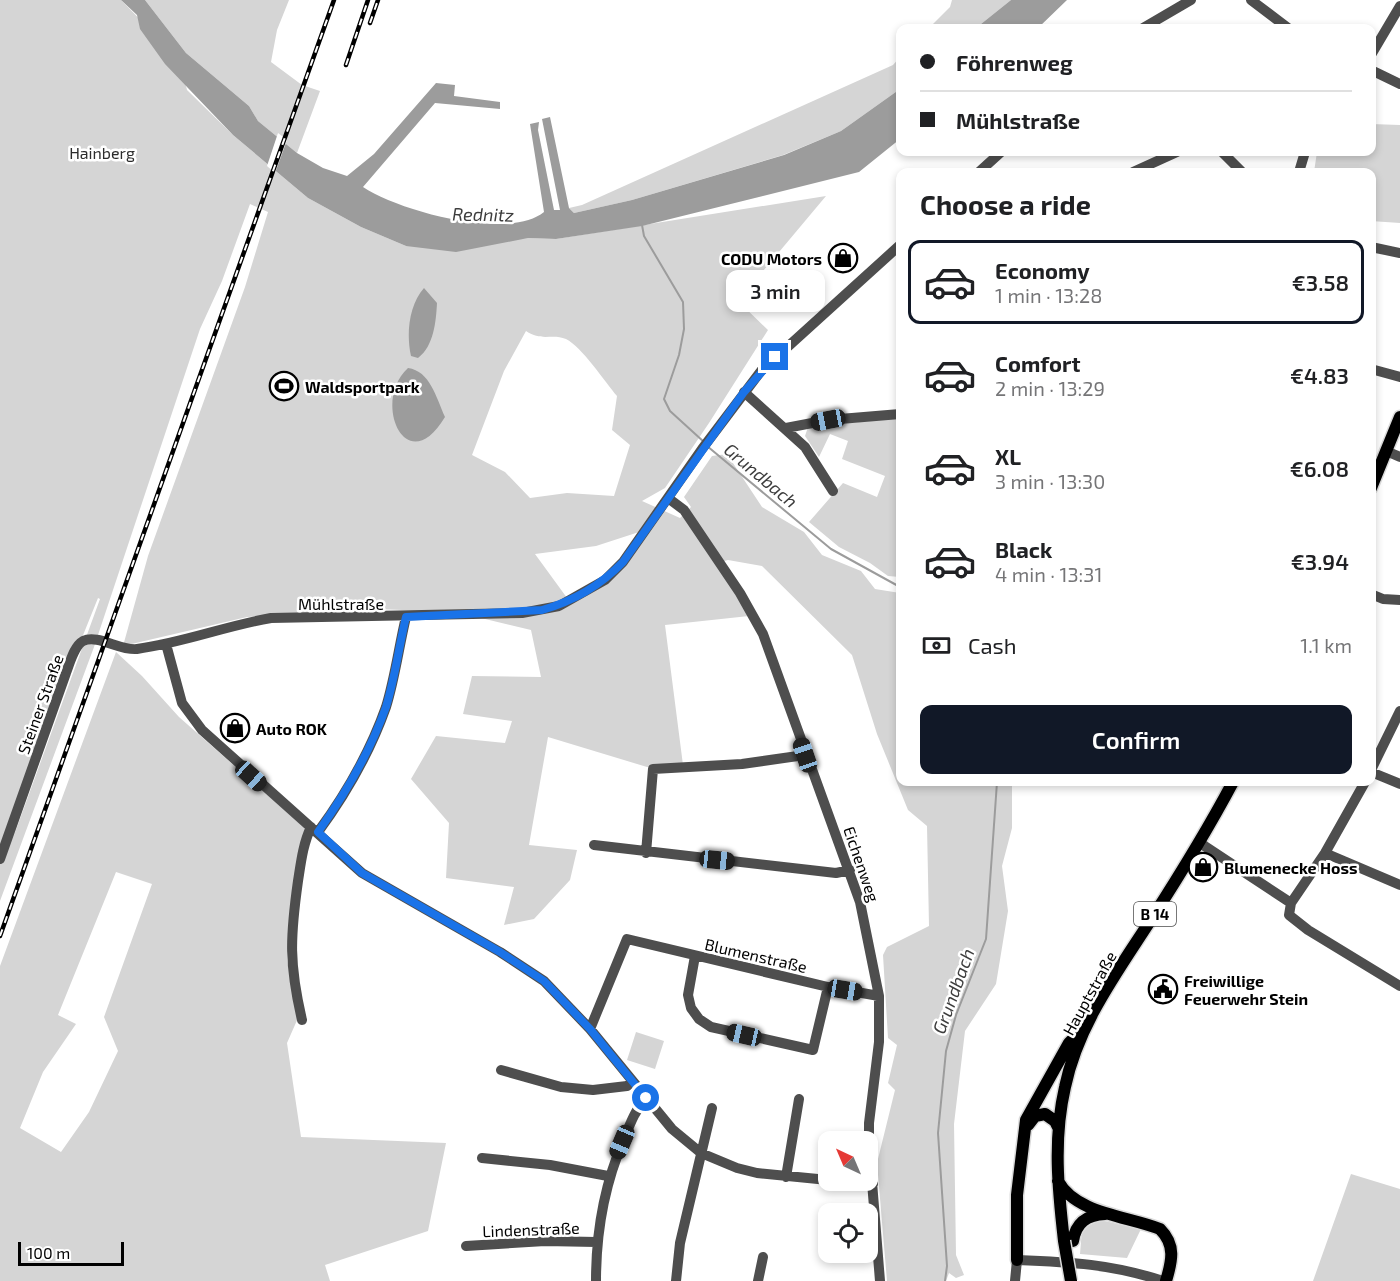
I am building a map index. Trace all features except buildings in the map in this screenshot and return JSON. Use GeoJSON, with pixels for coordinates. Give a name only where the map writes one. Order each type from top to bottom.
{"type":"FeatureCollection","features":[{"type":"Feature","properties":{"kind":"main road"},"geometry":{"type":"LineString","coordinates":[[1376,476],[1400,417]]}},
{"type":"Feature","properties":{"kind":"main road","name":"Hauptstraße"},"geometry":{"type":"LineString","coordinates":[[1071,1281],[1068,1241],[1057,1180],[1058,1127],[1065,1086],[1085,1027],[1109,984],[1200,843],[1231,786]]}},
{"type":"Feature","properties":{"kind":"main road"},"geometry":{"type":"LineString","coordinates":[[1017,1260],[1017,1195],[1024,1131],[1032,1109],[1069,1043],[1085,1027]]}},
{"type":"Feature","properties":{"kind":"main road"},"geometry":{"type":"LineString","coordinates":[[1024,1131],[1029,1121],[1040,1114],[1050,1116],[1058,1127]]}},
{"type":"Feature","properties":{"kind":"main road"},"geometry":{"type":"LineString","coordinates":[[1057,1180],[1070,1197],[1112,1214],[1160,1229],[1167,1237],[1172,1259],[1165,1281]]}},
{"type":"Feature","properties":{"kind":"main road"},"geometry":{"type":"LineString","coordinates":[[1068,1241],[1080,1223],[1090,1215],[1112,1214]]}},
{"type":"Feature","properties":{"kind":"street"},"geometry":{"type":"LineString","coordinates":[[1150,24],[1191,0]]}},
{"type":"Feature","properties":{"kind":"street"},"geometry":{"type":"LineString","coordinates":[[1251,0],[1273,24]]}},
{"type":"Feature","properties":{"kind":"street"},"geometry":{"type":"LineString","coordinates":[[1376,46],[1399,2]]}},
{"type":"Feature","properties":{"kind":"street"},"geometry":{"type":"LineString","coordinates":[[1376,72],[1400,84]]}},
{"type":"Feature","properties":{"kind":"street"},"geometry":{"type":"LineString","coordinates":[[983,168],[997,156]]}},
{"type":"Feature","properties":{"kind":"street"},"geometry":{"type":"LineString","coordinates":[[1142,168],[1168,156]]}},
{"type":"Feature","properties":{"kind":"street"},"geometry":{"type":"LineString","coordinates":[[1226,156],[1238,168]]}},
{"type":"Feature","properties":{"kind":"street"},"geometry":{"type":"LineString","coordinates":[[1376,248],[1400,253]]}},
{"type":"Feature","properties":{"kind":"street","name":"Mühlstraße"},"geometry":{"type":"LineString","coordinates":[[129,650],[166,644],[233,625],[271,618],[522,613],[559,606],[605,580],[623,562],[744,392],[789,343],[896,249]]}},
{"type":"Feature","properties":{"kind":"street"},"geometry":{"type":"LineString","coordinates":[[1376,370],[1400,377]]}},
{"type":"Feature","properties":{"kind":"street"},"geometry":{"type":"LineString","coordinates":[[744,392],[805,447],[833,491]]}},
{"type":"Feature","properties":{"kind":"street"},"geometry":{"type":"LineString","coordinates":[[786,428],[828,420],[896,414]]}},
{"type":"Feature","properties":{"kind":"street"},"geometry":{"type":"LineString","coordinates":[[1386,451],[1400,457]]}},
{"type":"Feature","properties":{"kind":"street","name":"Eichenweg"},"geometry":{"type":"LineString","coordinates":[[668,498],[684,510],[754,616],[850,870],[867,928],[879,996],[879,1042],[870,1131]]}},
{"type":"Feature","properties":{"kind":"street"},"geometry":{"type":"LineString","coordinates":[[1376,596],[1400,600]]}},
{"type":"Feature","properties":{"kind":"street"},"geometry":{"type":"LineString","coordinates":[[302,1020],[293,983],[291,932],[304,841],[338,805],[370,747],[386,705],[406,617]]}},
{"type":"Feature","properties":{"kind":"street","name":"Steiner Straße"},"geometry":{"type":"LineString","coordinates":[[0,859],[76,648],[84,641],[93,640],[129,650]]}},
{"type":"Feature","properties":{"kind":"street"},"geometry":{"type":"LineString","coordinates":[[166,644],[176,690],[188,713],[237,763],[315,829],[362,873],[528,969],[544,981],[590,1029],[678,1135],[701,1153],[737,1168],[786,1177],[818,1179]]}},
{"type":"Feature","properties":{"kind":"street"},"geometry":{"type":"LineString","coordinates":[[1376,761],[1400,711]]}},
{"type":"Feature","properties":{"kind":"street"},"geometry":{"type":"LineString","coordinates":[[646,853],[653,770],[742,764],[805,755]]}},
{"type":"Feature","properties":{"kind":"street"},"geometry":{"type":"LineString","coordinates":[[1376,773],[1400,784]]}},
{"type":"Feature","properties":{"kind":"street"},"geometry":{"type":"LineString","coordinates":[[1363,786],[1326,853],[1291,903],[1289,915],[1308,930],[1400,986]]}},
{"type":"Feature","properties":{"kind":"street"},"geometry":{"type":"LineString","coordinates":[[1200,843],[1291,903]]}},
{"type":"Feature","properties":{"kind":"street"},"geometry":{"type":"LineString","coordinates":[[594,845],[646,853],[836,873],[850,870]]}},
{"type":"Feature","properties":{"kind":"street"},"geometry":{"type":"LineString","coordinates":[[1326,853],[1400,885]]}},
{"type":"Feature","properties":{"kind":"street","name":"Blumenstraße"},"geometry":{"type":"LineString","coordinates":[[590,1029],[627,939],[828,987],[879,996]]}},
{"type":"Feature","properties":{"kind":"street"},"geometry":{"type":"LineString","coordinates":[[695,956],[688,991],[689,1003],[699,1019],[721,1030],[813,1050],[828,987]]}},
{"type":"Feature","properties":{"kind":"street"},"geometry":{"type":"LineString","coordinates":[[501,1070],[578,1089],[627,1086],[632,1082]]}},
{"type":"Feature","properties":{"kind":"street"},"geometry":{"type":"LineString","coordinates":[[596,1281],[596,1242],[608,1176],[636,1108],[646,1098]]}},
{"type":"Feature","properties":{"kind":"street"},"geometry":{"type":"LineString","coordinates":[[786,1177],[800,1099]]}},
{"type":"Feature","properties":{"kind":"street"},"geometry":{"type":"LineString","coordinates":[[676,1281],[680,1243],[712,1108]]}},
{"type":"Feature","properties":{"kind":"street"},"geometry":{"type":"LineString","coordinates":[[482,1158],[550,1165],[608,1176]]}},
{"type":"Feature","properties":{"kind":"street","name":"Eichenweg"},"geometry":{"type":"LineString","coordinates":[[873,1191],[880,1281]]}},
{"type":"Feature","properties":{"kind":"street","name":"Lindenstraße"},"geometry":{"type":"LineString","coordinates":[[466,1246],[544,1241],[596,1242]]}},
{"type":"Feature","properties":{"kind":"street"},"geometry":{"type":"LineString","coordinates":[[758,1281],[763,1257]]}},
{"type":"Feature","properties":{"kind":"street"},"geometry":{"type":"LineString","coordinates":[[1015,1281],[1017,1260],[1093,1263],[1126,1269],[1165,1281]]}},
{"type":"Feature","properties":{"kind":"green space","name":"Hainberg"},"geometry":{"type":"Polygon","coordinates":[[[0,0],[121,0],[162,42],[182,70],[187,90],[233,135],[308,198],[361,227],[406,246],[528,238],[556,239],[826,196],[738,301],[768,330],[665,488],[642,501],[680,518],[691,507],[684,497],[712,456],[727,454],[762,507],[804,532],[822,555],[861,571],[875,589],[896,592],[896,781],[877,734],[852,655],[762,566],[728,560],[717,563],[749,616],[665,625],[683,765],[647,767],[548,737],[529,845],[577,850],[570,880],[534,919],[504,925],[514,887],[446,878],[449,823],[411,779],[436,736],[505,743],[512,721],[463,714],[472,676],[541,677],[531,630],[456,612],[376,609],[247,617],[123,646],[148,556],[245,287],[268,212],[250,204],[222,281],[200,329],[94,647],[0,901],[0,0]],[[526,331],[504,371],[472,455],[505,472],[530,498],[567,493],[614,496],[630,445],[612,430],[617,396],[572,343],[561,337],[537,336],[526,331]],[[639,532],[596,546],[535,554],[570,602],[621,562],[639,532]],[[98,598],[65,680],[13,838],[100,599],[98,598]]]}},
{"type":"Feature","properties":{"kind":"green space"},"geometry":{"type":"Polygon","coordinates":[[[145,0],[289,0],[277,30],[271,62],[302,85],[320,91],[297,153],[258,121],[249,106],[186,53],[145,0]]]}},
{"type":"Feature","properties":{"kind":"green space"},"geometry":{"type":"Polygon","coordinates":[[[952,0],[1011,0],[981,24],[933,24],[950,7],[952,0]]]}},
{"type":"Feature","properties":{"kind":"green space"},"geometry":{"type":"Polygon","coordinates":[[[896,62],[896,92],[841,131],[783,155],[632,200],[574,213],[569,208],[582,205],[893,65],[896,62]]]}},
{"type":"Feature","properties":{"kind":"green space"},"geometry":{"type":"Polygon","coordinates":[[[1376,124],[1400,125],[1400,223],[1376,221],[1376,168],[1315,168],[1316,156],[1376,156],[1376,124]]]}},
{"type":"Feature","properties":{"kind":"green space"},"geometry":{"type":"Polygon","coordinates":[[[896,418],[896,577],[888,576],[870,563],[839,547],[809,522],[843,483],[877,497],[885,476],[842,459],[848,441],[830,434],[819,457],[805,436],[808,427],[896,418]]]}},
{"type":"Feature","properties":{"kind":"green space"},"geometry":{"type":"Polygon","coordinates":[[[116,652],[142,676],[179,717],[305,828],[290,910],[287,960],[298,1018],[287,1043],[301,1137],[446,1143],[428,1231],[325,1265],[330,1281],[0,1281],[0,966],[116,652]],[[116,872],[58,1015],[76,1024],[43,1072],[20,1128],[61,1152],[89,1112],[118,1051],[104,1017],[152,884],[116,872]]]}},
{"type":"Feature","properties":{"kind":"green space"},"geometry":{"type":"Polygon","coordinates":[[[898,786],[1012,786],[1012,828],[1002,866],[1008,911],[996,984],[965,1031],[954,1124],[956,1255],[964,1275],[956,1278],[949,1273],[946,1281],[887,1281],[878,1159],[895,1090],[888,1083],[897,1045],[888,1038],[883,955],[887,947],[929,926],[927,826],[908,810],[898,786]]]}},
{"type":"Feature","properties":{"kind":"green space"},"geometry":{"type":"Polygon","coordinates":[[[636,1032],[664,1041],[655,1069],[627,1060],[636,1032]]]}},
{"type":"Feature","properties":{"kind":"green space"},"geometry":{"type":"Polygon","coordinates":[[[1351,1174],[1400,1189],[1400,1281],[1313,1281],[1351,1174]]]}},
{"type":"Feature","properties":{"kind":"green space"},"geometry":{"type":"Polygon","coordinates":[[[1100,1220],[1141,1229],[1127,1258],[1080,1254],[1082,1229],[1100,1220]]]}},
{"type":"Feature","properties":{"kind":"shaded area"},"geometry":{"type":"Polygon","coordinates":[[[121,0],[145,0],[186,53],[249,106],[258,121],[297,153],[323,168],[347,176],[374,154],[436,83],[455,85],[454,96],[500,102],[500,109],[435,103],[363,187],[401,205],[454,219],[506,224],[527,220],[544,212],[530,124],[539,122],[538,130],[554,210],[560,210],[542,119],[550,117],[569,208],[574,213],[632,200],[784,155],[841,131],[896,92],[896,142],[859,172],[642,226],[556,239],[528,238],[456,252],[406,246],[361,227],[308,198],[233,135],[165,64],[140,29],[137,15],[121,0]]]}},
{"type":"Feature","properties":{"kind":"shaded area"},"geometry":{"type":"Polygon","coordinates":[[[1011,0],[1067,0],[1042,24],[981,24],[1011,0]]]}},
{"type":"Feature","properties":{"kind":"shaded area"},"geometry":{"type":"Polygon","coordinates":[[[424,288],[437,303],[437,310],[431,340],[418,358],[411,356],[409,329],[412,311],[424,288]]]}},
{"type":"Feature","properties":{"kind":"shaded area"},"geometry":{"type":"Polygon","coordinates":[[[408,368],[416,370],[427,380],[445,417],[431,435],[418,441],[406,439],[398,429],[393,415],[393,399],[397,382],[408,368]]]}},
{"type":"Feature","properties":{"kind":"pier"},"geometry":{"type":"Polygon","coordinates":[[[278,133],[287,140],[275,173],[267,166],[278,133]]]}},
{"type":"Feature","properties":{"kind":"waterway","name":"Grundbach"},"geometry":{"type":"LineString","coordinates":[[642,225],[644,236],[683,302],[684,329],[679,355],[664,399],[670,411],[704,442]]}},
{"type":"Feature","properties":{"kind":"waterway","name":"Grundbach"},"geometry":{"type":"LineString","coordinates":[[707,446],[831,549],[896,585]]}},
{"type":"Feature","properties":{"kind":"waterway","name":"Grundbach"},"geometry":{"type":"LineString","coordinates":[[945,1281],[947,1266],[938,1133],[946,1051],[956,1015],[986,939],[997,786]]}},
{"type":"Feature","properties":{"kind":"railway"},"geometry":{"type":"LineString","coordinates":[[0,936],[334,0]]}},
{"type":"Feature","properties":{"kind":"railway"},"geometry":{"type":"LineString","coordinates":[[346,65],[368,0]]}},
{"type":"Feature","properties":{"kind":"railway"},"geometry":{"type":"LineString","coordinates":[[370,23],[378,0]]}},
{"type":"Feature","properties":{"kind":"place","name":"CODU Motors"},"geometry":{"type":"Point","coordinates":[843,258]}},
{"type":"Feature","properties":{"kind":"place","name":"Waldsportpark"},"geometry":{"type":"Point","coordinates":[284,386]}},
{"type":"Feature","properties":{"kind":"place","name":"Auto ROK"},"geometry":{"type":"Point","coordinates":[235,728]}},
{"type":"Feature","properties":{"kind":"place","name":"Blumenecke Hoss"},"geometry":{"type":"Point","coordinates":[1203,867]}},
{"type":"Feature","properties":{"kind":"place","name":"Freiwillige Feuerwehr Stein"},"geometry":{"type":"Point","coordinates":[1163,989]}},
{"type":"Feature","properties":{"kind":"route"},"geometry":{"type":"LineString","coordinates":[[646,1098],[590,1029],[544,981],[500,952],[362,873],[318,832],[338,805],[370,747],[386,705],[406,617],[522,613],[542,610],[559,606],[605,580],[623,562],[744,392],[775,357]]}},
{"type":"Feature","properties":{"kind":"water label","name":"Rednitz"},"geometry":{"type":"Point","coordinates":[483,214]}}]}
